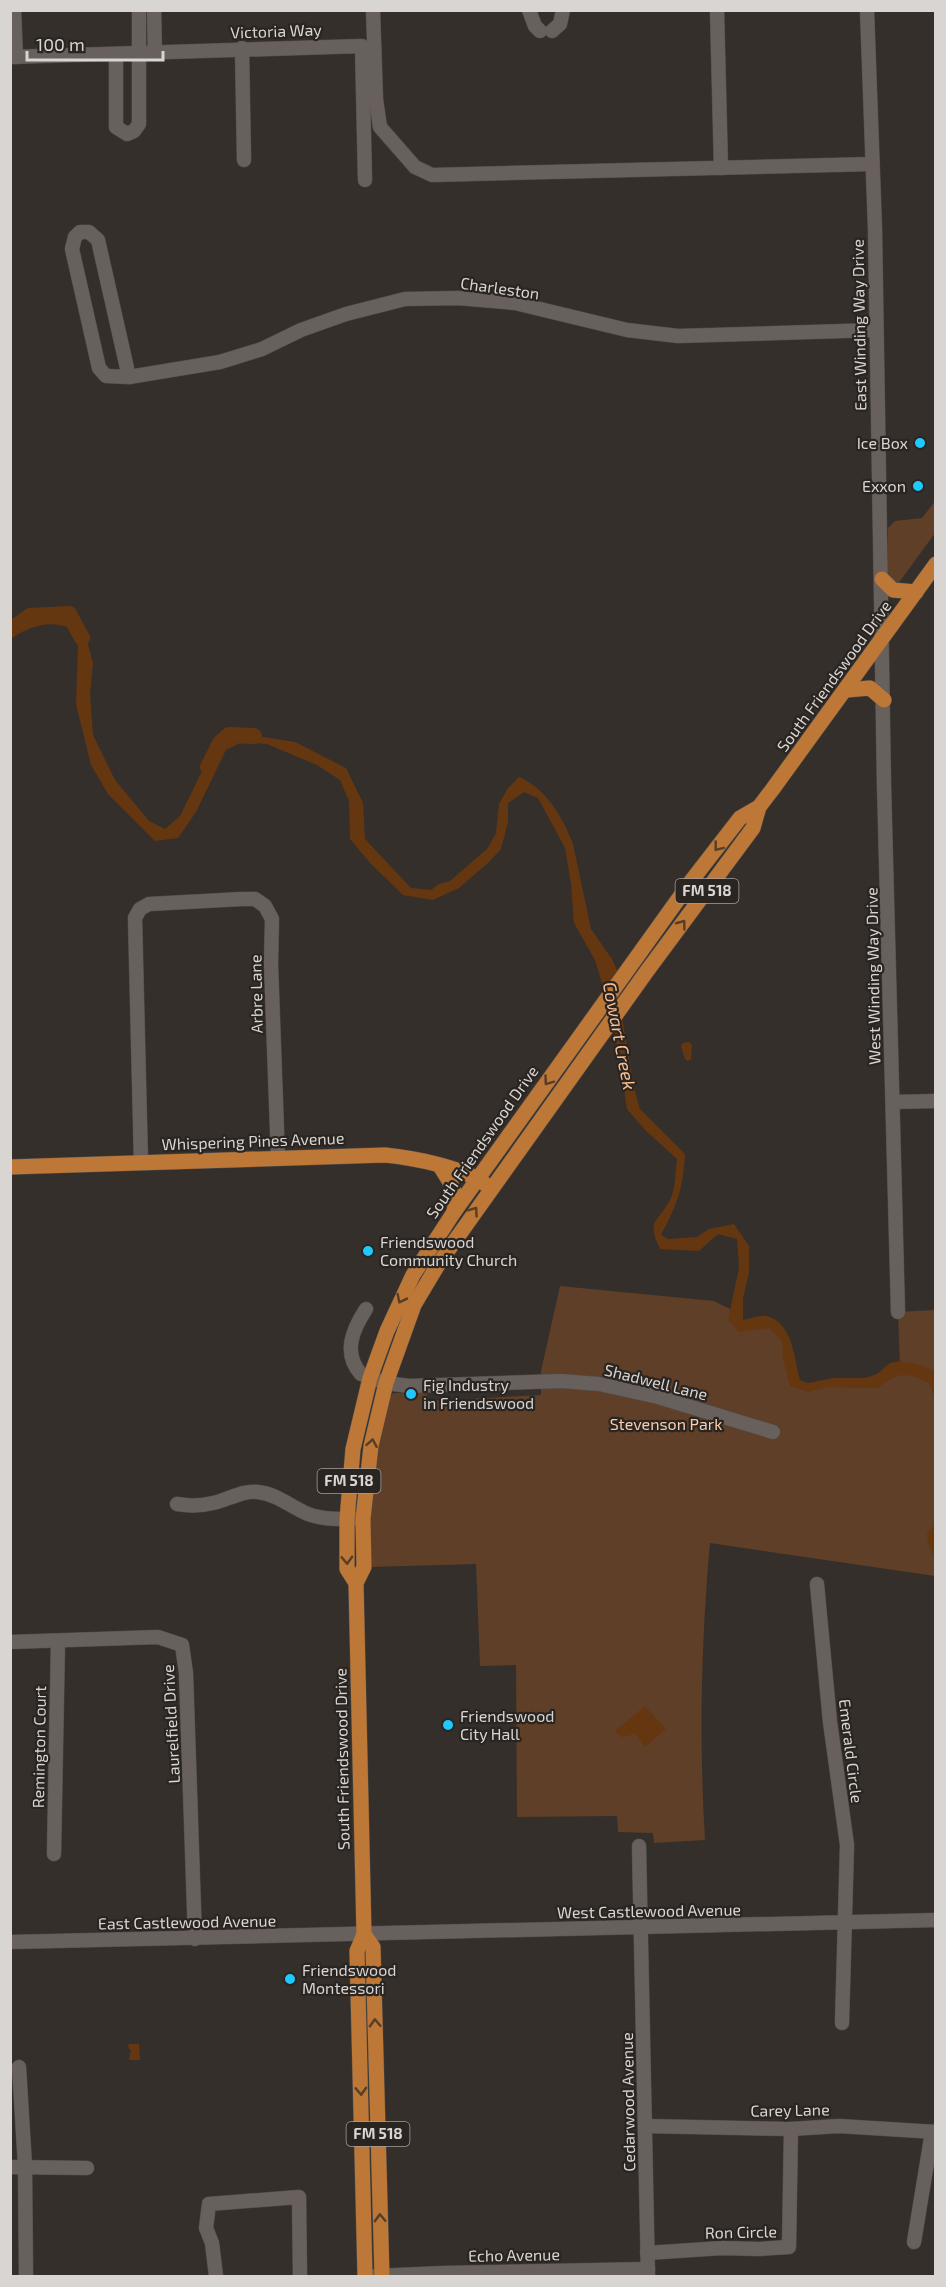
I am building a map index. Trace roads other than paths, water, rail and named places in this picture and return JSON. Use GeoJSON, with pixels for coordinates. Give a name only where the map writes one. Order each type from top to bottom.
{"type":"FeatureCollection","features":[{"type":"Feature","properties":{"kind":"main road","name":"South Friendswood Drive"},"geometry":{"type":"LineString","coordinates":[[356,1583],[347,1569],[347,1519],[353,1449],[370,1378],[387,1331],[413,1275],[454,1212],[484,1183],[586,1055],[753,828],[759,807],[847,690],[936,564]]}},
{"type":"Feature","properties":{"kind":"main road"},"geometry":{"type":"LineString","coordinates":[[882,579],[893,590],[916,592]]}},
{"type":"Feature","properties":{"kind":"main road"},"geometry":{"type":"LineString","coordinates":[[847,690],[870,688],[884,700]]}},
{"type":"Feature","properties":{"kind":"main road","name":"South Friendswood Drive"},"geometry":{"type":"LineString","coordinates":[[365,2277],[357,1951],[364,1934],[356,1583],[364,1567],[363,1519],[371,1446],[386,1383],[414,1305],[484,1183],[582,1033],[641,950],[740,818],[759,807]]}},
{"type":"Feature","properties":{"kind":"main road","name":"Whispering Pines Avenue"},"geometry":{"type":"LineString","coordinates":[[10,1167],[385,1155],[440,1166],[484,1183]]}},
{"type":"Feature","properties":{"kind":"main road"},"geometry":{"type":"LineString","coordinates":[[440,1166],[455,1191],[454,1212]]}},
{"type":"Feature","properties":{"kind":"main road","name":"South Friendswood Drive"},"geometry":{"type":"LineString","coordinates":[[364,1934],[373,1947],[382,2276]]}},
{"type":"Feature","properties":{"kind":"street"},"geometry":{"type":"LineString","coordinates":[[13,57],[14,10]]}},
{"type":"Feature","properties":{"kind":"street"},"geometry":{"type":"LineString","coordinates":[[116,54],[116,127],[127,134],[134,131],[140,124],[139,10]]}},
{"type":"Feature","properties":{"kind":"street"},"geometry":{"type":"LineString","coordinates":[[154,10],[155,53]]}},
{"type":"Feature","properties":{"kind":"street"},"geometry":{"type":"LineString","coordinates":[[373,10],[376,99],[380,127],[415,167],[432,175],[873,164]]}},
{"type":"Feature","properties":{"kind":"street"},"geometry":{"type":"LineString","coordinates":[[529,10],[535,26],[546,31],[560,24],[563,10]]}},
{"type":"Feature","properties":{"kind":"street"},"geometry":{"type":"LineString","coordinates":[[717,10],[721,168]]}},
{"type":"Feature","properties":{"kind":"street","name":"East Winding Way Drive"},"geometry":{"type":"LineString","coordinates":[[867,10],[873,164],[883,639]]}},
{"type":"Feature","properties":{"kind":"street","name":"Victoria Way"},"geometry":{"type":"LineString","coordinates":[[13,57],[362,46],[365,180]]}},
{"type":"Feature","properties":{"kind":"street"},"geometry":{"type":"LineString","coordinates":[[242,48],[244,160]]}},
{"type":"Feature","properties":{"kind":"street","name":"Charleston"},"geometry":{"type":"LineString","coordinates":[[129,377],[98,240],[89,232],[80,232],[75,237],[72,249],[99,369],[106,376],[129,377],[220,362],[262,349],[301,330],[346,314],[405,299],[458,298],[515,303],[627,330],[678,336],[876,330]]}},
{"type":"Feature","properties":{"kind":"street","name":"West Winding Way Drive"},"geometry":{"type":"LineString","coordinates":[[883,639],[897,1312]]}},
{"type":"Feature","properties":{"kind":"street","name":"Arbre Lane"},"geometry":{"type":"LineString","coordinates":[[141,1163],[135,918],[140,909],[149,903],[193,901],[255,899],[266,906],[272,919],[271,964],[278,1158]]}},
{"type":"Feature","properties":{"kind":"street"},"geometry":{"type":"LineString","coordinates":[[893,1102],[936,1101]]}},
{"type":"Feature","properties":{"kind":"street"},"geometry":{"type":"LineString","coordinates":[[366,1309],[352,1333],[351,1352],[358,1371],[370,1378]]}},
{"type":"Feature","properties":{"kind":"street","name":"Shadwell Lane"},"geometry":{"type":"LineString","coordinates":[[370,1378],[409,1386],[561,1381],[599,1384],[658,1397],[773,1432]]}},
{"type":"Feature","properties":{"kind":"street"},"geometry":{"type":"LineString","coordinates":[[177,1504],[191,1506],[215,1503],[235,1495],[255,1491],[271,1494],[308,1514],[325,1518],[363,1519]]}},
{"type":"Feature","properties":{"kind":"street","name":"Emerald Circle"},"geometry":{"type":"LineString","coordinates":[[817,1584],[830,1722],[847,1845],[842,2023]]}},
{"type":"Feature","properties":{"kind":"street","name":"Laurelfield Drive"},"geometry":{"type":"LineString","coordinates":[[10,1642],[158,1637],[182,1645],[186,1673],[195,1939]]}},
{"type":"Feature","properties":{"kind":"street","name":"Remington Court"},"geometry":{"type":"LineString","coordinates":[[54,1854],[58,1641]]}},
{"type":"Feature","properties":{"kind":"street","name":"Cedarwood Avenue"},"geometry":{"type":"LineString","coordinates":[[639,1846],[648,2273]]}},
{"type":"Feature","properties":{"kind":"street","name":"West Castlewood Avenue"},"geometry":{"type":"LineString","coordinates":[[364,1934],[936,1920]]}},
{"type":"Feature","properties":{"kind":"street","name":"East Castlewood Avenue"},"geometry":{"type":"LineString","coordinates":[[10,1942],[364,1934]]}},
{"type":"Feature","properties":{"kind":"street"},"geometry":{"type":"LineString","coordinates":[[19,2067],[26,2166],[26,2277]]}},
{"type":"Feature","properties":{"kind":"street","name":"Carey Lane"},"geometry":{"type":"LineString","coordinates":[[645,2126],[791,2129],[839,2126],[934,2132]]}},
{"type":"Feature","properties":{"kind":"street","name":"Ron Circle"},"geometry":{"type":"LineString","coordinates":[[647,2253],[722,2248],[789,2247],[791,2129]]}},
{"type":"Feature","properties":{"kind":"street"},"geometry":{"type":"LineString","coordinates":[[914,2242],[934,2132]]}},
{"type":"Feature","properties":{"kind":"street"},"geometry":{"type":"LineString","coordinates":[[10,2166],[87,2168]]}},
{"type":"Feature","properties":{"kind":"street"},"geometry":{"type":"LineString","coordinates":[[216,2277],[212,2243],[206,2228],[209,2204],[299,2197],[300,2277]]}},
{"type":"Feature","properties":{"kind":"street","name":"Echo Avenue"},"geometry":{"type":"LineString","coordinates":[[375,2277],[648,2273]]}},
{"type":"Feature","properties":{"kind":"water","name":"Cowart Creek"},"geometry":{"type":"Polygon","coordinates":[[[55,609],[83,626],[93,663],[90,693],[93,735],[115,780],[149,821],[165,829],[180,816],[205,765],[224,738],[239,733],[295,742],[346,768],[363,803],[365,839],[411,888],[431,890],[439,884],[450,881],[487,849],[496,833],[499,804],[508,788],[519,777],[537,788],[559,814],[569,834],[591,929],[612,959],[618,972],[621,1011],[634,1088],[640,1109],[685,1154],[683,1177],[678,1196],[661,1235],[668,1239],[697,1237],[709,1229],[734,1224],[749,1246],[749,1273],[743,1298],[743,1320],[766,1316],[782,1325],[791,1342],[800,1380],[808,1383],[834,1378],[865,1378],[877,1374],[890,1363],[901,1361],[933,1370],[935,1399],[929,1383],[908,1375],[892,1378],[878,1388],[827,1387],[808,1392],[790,1386],[783,1359],[782,1341],[769,1328],[739,1332],[728,1320],[739,1268],[737,1239],[718,1234],[699,1251],[660,1249],[654,1227],[671,1197],[677,1159],[645,1130],[627,1109],[615,1034],[602,983],[595,960],[574,923],[565,848],[538,798],[524,792],[508,803],[508,822],[501,849],[459,888],[433,900],[403,895],[370,863],[350,839],[349,801],[340,780],[317,765],[267,744],[242,742],[226,750],[196,812],[178,838],[155,841],[108,794],[91,765],[76,704],[78,646],[71,628],[47,624],[26,630],[11,638],[11,623],[30,613],[55,609]]]}},
{"type":"Feature","properties":{"kind":"water"},"geometry":{"type":"Polygon","coordinates":[[[689,1042],[692,1045],[691,1059],[688,1061],[685,1059],[681,1046],[689,1042]]]}},
{"type":"Feature","properties":{"kind":"water"},"geometry":{"type":"Polygon","coordinates":[[[935,1525],[935,1559],[928,1544],[927,1532],[935,1525]]]}},
{"type":"Feature","properties":{"kind":"water"},"geometry":{"type":"Polygon","coordinates":[[[645,1706],[666,1729],[645,1747],[635,1734],[621,1737],[615,1731],[645,1706]]]}},
{"type":"Feature","properties":{"kind":"water"},"geometry":{"type":"Polygon","coordinates":[[[128,2044],[139,2044],[140,2060],[129,2060],[131,2050],[128,2044]]]}},
{"type":"Feature","properties":{"kind":"waterway","name":"Cowart Creek"},"geometry":{"type":"LineString","coordinates":[[10,630],[30,616],[69,614],[82,638]]}},
{"type":"Feature","properties":{"kind":"waterway","name":"Cowart Creek"},"geometry":{"type":"LineString","coordinates":[[208,767],[220,743],[229,735],[254,736]]}},
{"type":"Feature","properties":{"kind":"place","name":"Ice Box"},"geometry":{"type":"Point","coordinates":[920,443]}},
{"type":"Feature","properties":{"kind":"place","name":"Exxon"},"geometry":{"type":"Point","coordinates":[918,486]}},
{"type":"Feature","properties":{"kind":"place","name":"Friendswood Community Church"},"geometry":{"type":"Point","coordinates":[368,1251]}},
{"type":"Feature","properties":{"kind":"place","name":"Fig Industry in Friendswood"},"geometry":{"type":"Point","coordinates":[411,1394]}},
{"type":"Feature","properties":{"kind":"place","name":"Friendswood City Hall"},"geometry":{"type":"Point","coordinates":[448,1725]}},
{"type":"Feature","properties":{"kind":"place","name":"Friendswood Montessori"},"geometry":{"type":"Point","coordinates":[290,1979]}},
{"type":"Feature","properties":{"kind":"park label","name":"Stevenson Park"},"geometry":{"type":"Point","coordinates":[666,1424]}}]}
